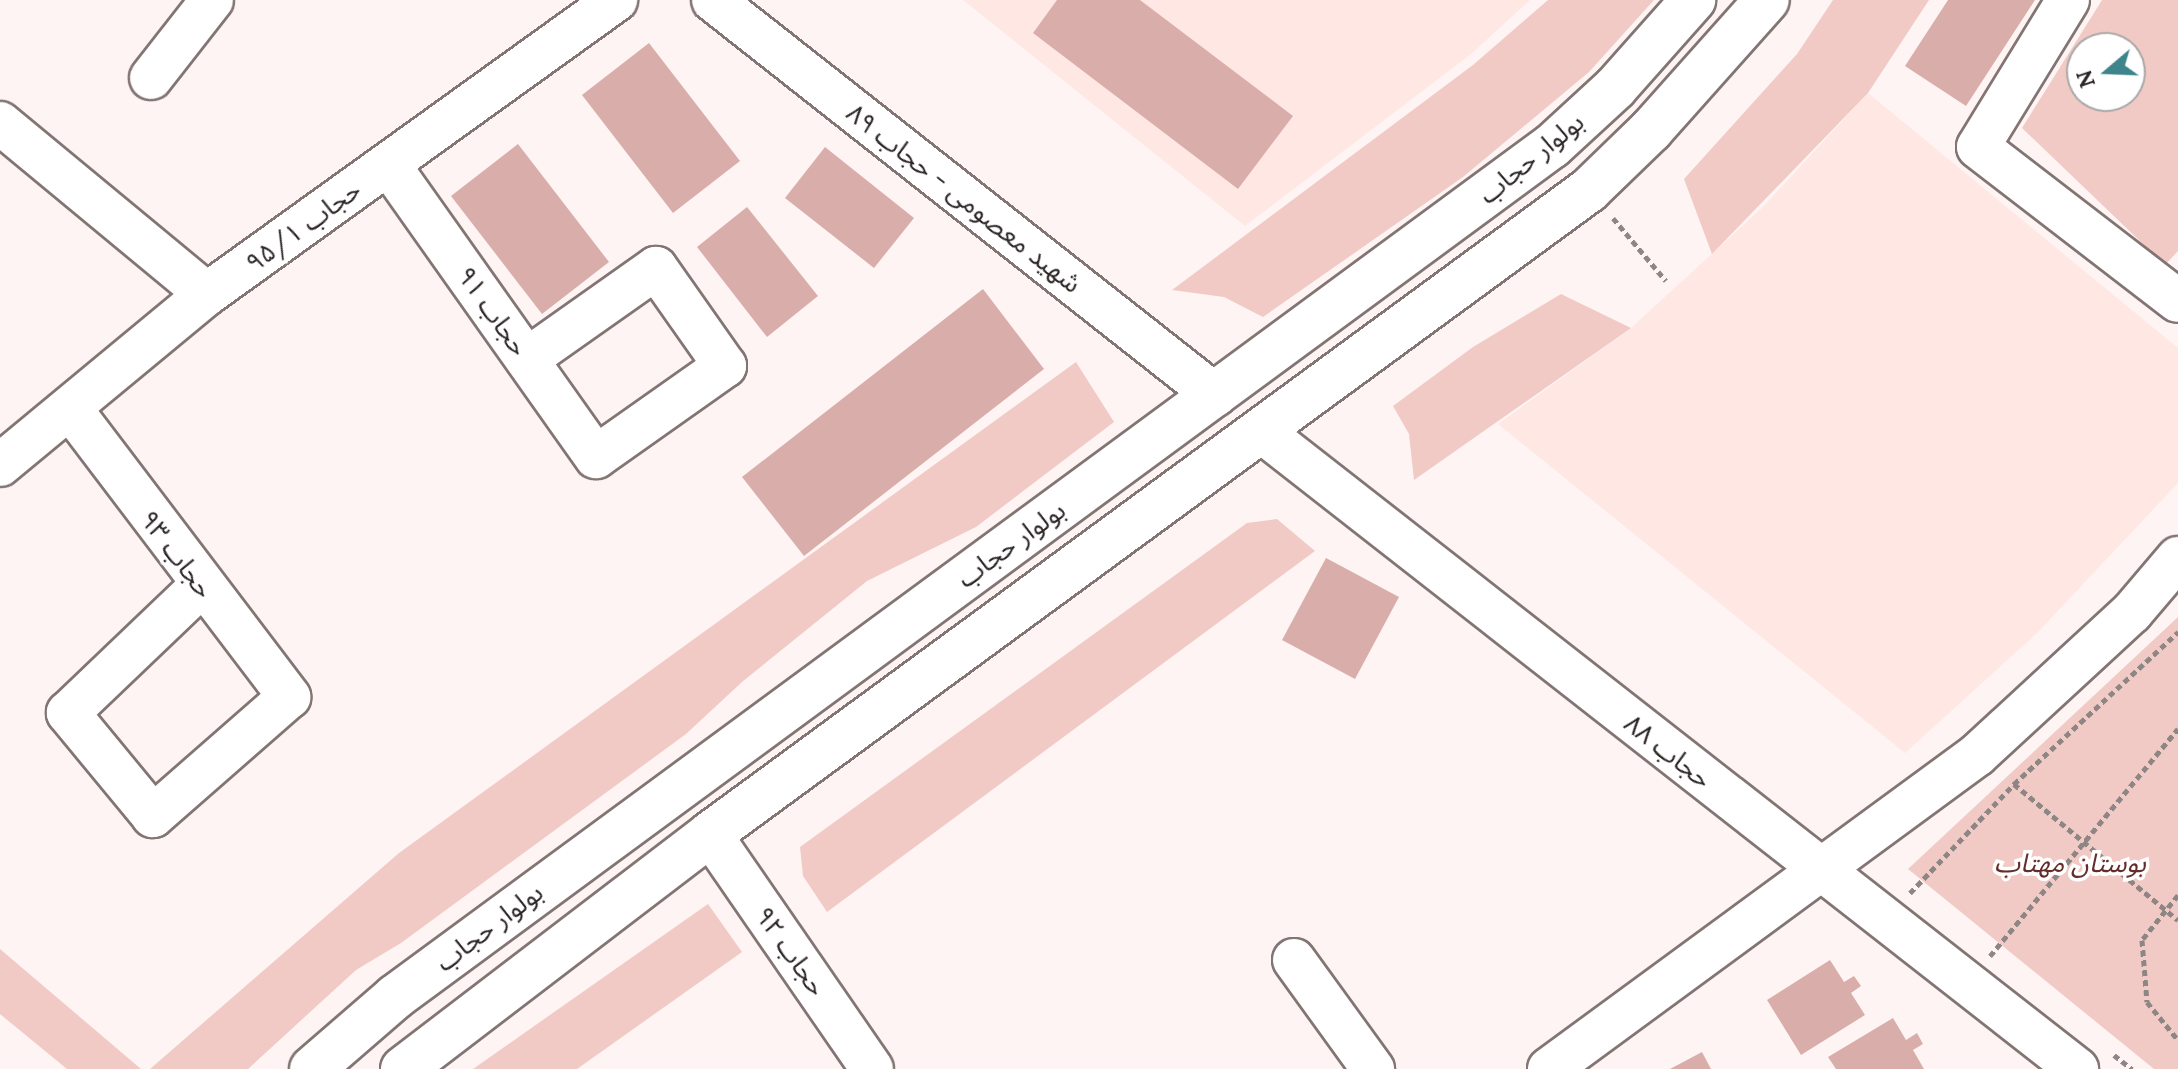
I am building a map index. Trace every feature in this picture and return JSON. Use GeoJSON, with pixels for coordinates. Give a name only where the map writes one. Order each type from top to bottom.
{"type":"FeatureCollection","features":[{"type":"Feature","properties":{"kind":"main road","name":"بولوار حجاب"},"geometry":{"type":"LineString","coordinates":[[312,1069],[395,997],[1552,146],[1615,88],[1693,0]]}},
{"type":"Feature","properties":{"kind":"main road"},"geometry":{"type":"LineString","coordinates":[[403,1069],[710,834],[1589,190],[1651,130],[1767,0]]}},
{"type":"Feature","properties":{"kind":"main road"},"geometry":{"type":"LineString","coordinates":[[1215,395],[1261,431]]}},
{"type":"Feature","properties":{"kind":"street"},"geometry":{"type":"LineString","coordinates":[[151,78],[212,0]]}},
{"type":"Feature","properties":{"kind":"street","name":"حجاب ۹۵/۱"},"geometry":{"type":"LineString","coordinates":[[0,465],[207,294],[616,0]]}},
{"type":"Feature","properties":{"kind":"street","name":"شهید معصومی - حجاب ۸۹"},"geometry":{"type":"LineString","coordinates":[[713,0],[1215,395]]}},
{"type":"Feature","properties":{"kind":"street"},"geometry":{"type":"LineString","coordinates":[[743,0],[779,52]]}},
{"type":"Feature","properties":{"kind":"street"},"geometry":{"type":"LineString","coordinates":[[2068,0],[1978,147],[2178,301]]}},
{"type":"Feature","properties":{"kind":"street"},"geometry":{"type":"LineString","coordinates":[[0,123],[207,294]]}},
{"type":"Feature","properties":{"kind":"street","name":"حجاب ۹۱"},"geometry":{"type":"LineString","coordinates":[[389,165],[596,457],[725,366],[656,268],[527,359]]}},
{"type":"Feature","properties":{"kind":"street","name":"حجاب ۹۳"},"geometry":{"type":"LineString","coordinates":[[70,408],[200,587],[289,697],[153,816],[68,713],[200,587]]}},
{"type":"Feature","properties":{"kind":"street","name":"حجاب ۸۸"},"geometry":{"type":"LineString","coordinates":[[1261,431],[2077,1069]]}},
{"type":"Feature","properties":{"kind":"street"},"geometry":{"type":"LineString","coordinates":[[1549,1069],[1823,872],[1977,755],[2132,612],[2178,558]]}},
{"type":"Feature","properties":{"kind":"street","name":"حجاب ۹۲"},"geometry":{"type":"LineString","coordinates":[[710,834],[872,1069]]}},
{"type":"Feature","properties":{"kind":"street"},"geometry":{"type":"LineString","coordinates":[[1294,960],[1373,1069]]}},
{"type":"Feature","properties":{"kind":"path"},"geometry":{"type":"LineString","coordinates":[[1909,894],[2014,784],[2178,632]]}},
{"type":"Feature","properties":{"kind":"path"},"geometry":{"type":"LineString","coordinates":[[1988,959],[2178,729]]}},
{"type":"Feature","properties":{"kind":"path"},"geometry":{"type":"LineString","coordinates":[[2014,784],[2178,920]]}},
{"type":"Feature","properties":{"kind":"path"},"geometry":{"type":"LineString","coordinates":[[2178,895],[2142,940],[2143,969],[2154,1017],[2178,1040]]}},
{"type":"Feature","properties":{"kind":"shaded area"},"geometry":{"type":"Polygon","coordinates":[[[963,0],[1530,0],[1471,54],[1245,226],[963,0]]]}},
{"type":"Feature","properties":{"kind":"shaded area"},"geometry":{"type":"Polygon","coordinates":[[[1868,93],[2178,348],[2178,483],[2038,632],[1905,753],[1498,424],[1631,328],[1764,206],[1868,93]]]}},
{"type":"Feature","properties":{"kind":"green space"},"geometry":{"type":"Polygon","coordinates":[[[1548,0],[1654,0],[1589,72],[1463,177],[1263,317],[1224,297],[1172,290],[1473,65],[1548,0]]]}},
{"type":"Feature","properties":{"kind":"green space"},"geometry":{"type":"Polygon","coordinates":[[[1833,0],[1929,0],[1868,93],[1712,254],[1684,179],[1797,54],[1833,0]]]}},
{"type":"Feature","properties":{"kind":"green space"},"geometry":{"type":"Polygon","coordinates":[[[2102,0],[2178,0],[2178,251],[2165,265],[2022,128],[2066,58],[2066,112],[2146,112],[2146,32],[2082,32],[2102,0]]]}},
{"type":"Feature","properties":{"kind":"green space"},"geometry":{"type":"Polygon","coordinates":[[[1561,294],[1631,328],[1414,480],[1409,434],[1393,406],[1473,347],[1561,294]]]}},
{"type":"Feature","properties":{"kind":"green space"},"geometry":{"type":"Polygon","coordinates":[[[1076,362],[1114,422],[976,527],[867,581],[742,682],[686,734],[401,943],[356,970],[248,1069],[150,1069],[399,853],[1076,362]]]}},
{"type":"Feature","properties":{"kind":"green space"},"geometry":{"type":"Polygon","coordinates":[[[1277,519],[1315,551],[827,912],[803,876],[800,847],[1247,523],[1277,519]]]}},
{"type":"Feature","properties":{"kind":"green space","name":"بوستان مهتاب"},"geometry":{"type":"Polygon","coordinates":[[[2178,617],[2178,1069],[2154,1069],[1908,869],[2178,617]]]}},
{"type":"Feature","properties":{"kind":"green space"},"geometry":{"type":"Polygon","coordinates":[[[708,904],[742,952],[577,1069],[473,1069],[708,904]]]}},
{"type":"Feature","properties":{"kind":"green space"},"geometry":{"type":"Polygon","coordinates":[[[0,949],[141,1069],[67,1069],[0,1014],[0,949]]]}},
{"type":"Feature","properties":{"kind":"building"},"geometry":{"type":"Polygon","coordinates":[[[1057,0],[1140,0],[1293,116],[1238,189],[1033,33],[1057,0]]]}},
{"type":"Feature","properties":{"kind":"building"},"geometry":{"type":"Polygon","coordinates":[[[1948,0],[2035,0],[1966,106],[1905,66],[1948,0]]]}},
{"type":"Feature","properties":{"kind":"building"},"geometry":{"type":"Polygon","coordinates":[[[649,43],[740,161],[673,213],[582,95],[649,43]]]}},
{"type":"Feature","properties":{"kind":"building"},"geometry":{"type":"Polygon","coordinates":[[[518,144],[609,262],[542,314],[451,196],[518,144]]]}},
{"type":"Feature","properties":{"kind":"building"},"geometry":{"type":"Polygon","coordinates":[[[825,147],[914,218],[874,268],[785,198],[825,147]]]}},
{"type":"Feature","properties":{"kind":"building"},"geometry":{"type":"Polygon","coordinates":[[[747,207],[818,296],[767,337],[697,247],[747,207]]]}},
{"type":"Feature","properties":{"kind":"building"},"geometry":{"type":"Polygon","coordinates":[[[983,289],[1044,369],[804,556],[742,477],[983,289]]]}},
{"type":"Feature","properties":{"kind":"building"},"geometry":{"type":"Polygon","coordinates":[[[1326,558],[1399,597],[1355,679],[1282,640],[1326,558]]]}},
{"type":"Feature","properties":{"kind":"building"},"geometry":{"type":"Polygon","coordinates":[[[1830,960],[1844,982],[1854,976],[1861,986],[1851,993],[1865,1015],[1801,1055],[1767,1000],[1830,960]]]}},
{"type":"Feature","properties":{"kind":"building"},"geometry":{"type":"Polygon","coordinates":[[[1893,1018],[1906,1040],[1917,1033],[1923,1044],[1913,1050],[1924,1069],[1836,1069],[1828,1057],[1893,1018]]]}},
{"type":"Feature","properties":{"kind":"building"},"geometry":{"type":"Polygon","coordinates":[[[1702,1052],[1711,1069],[1670,1069],[1702,1052]]]}}]}
